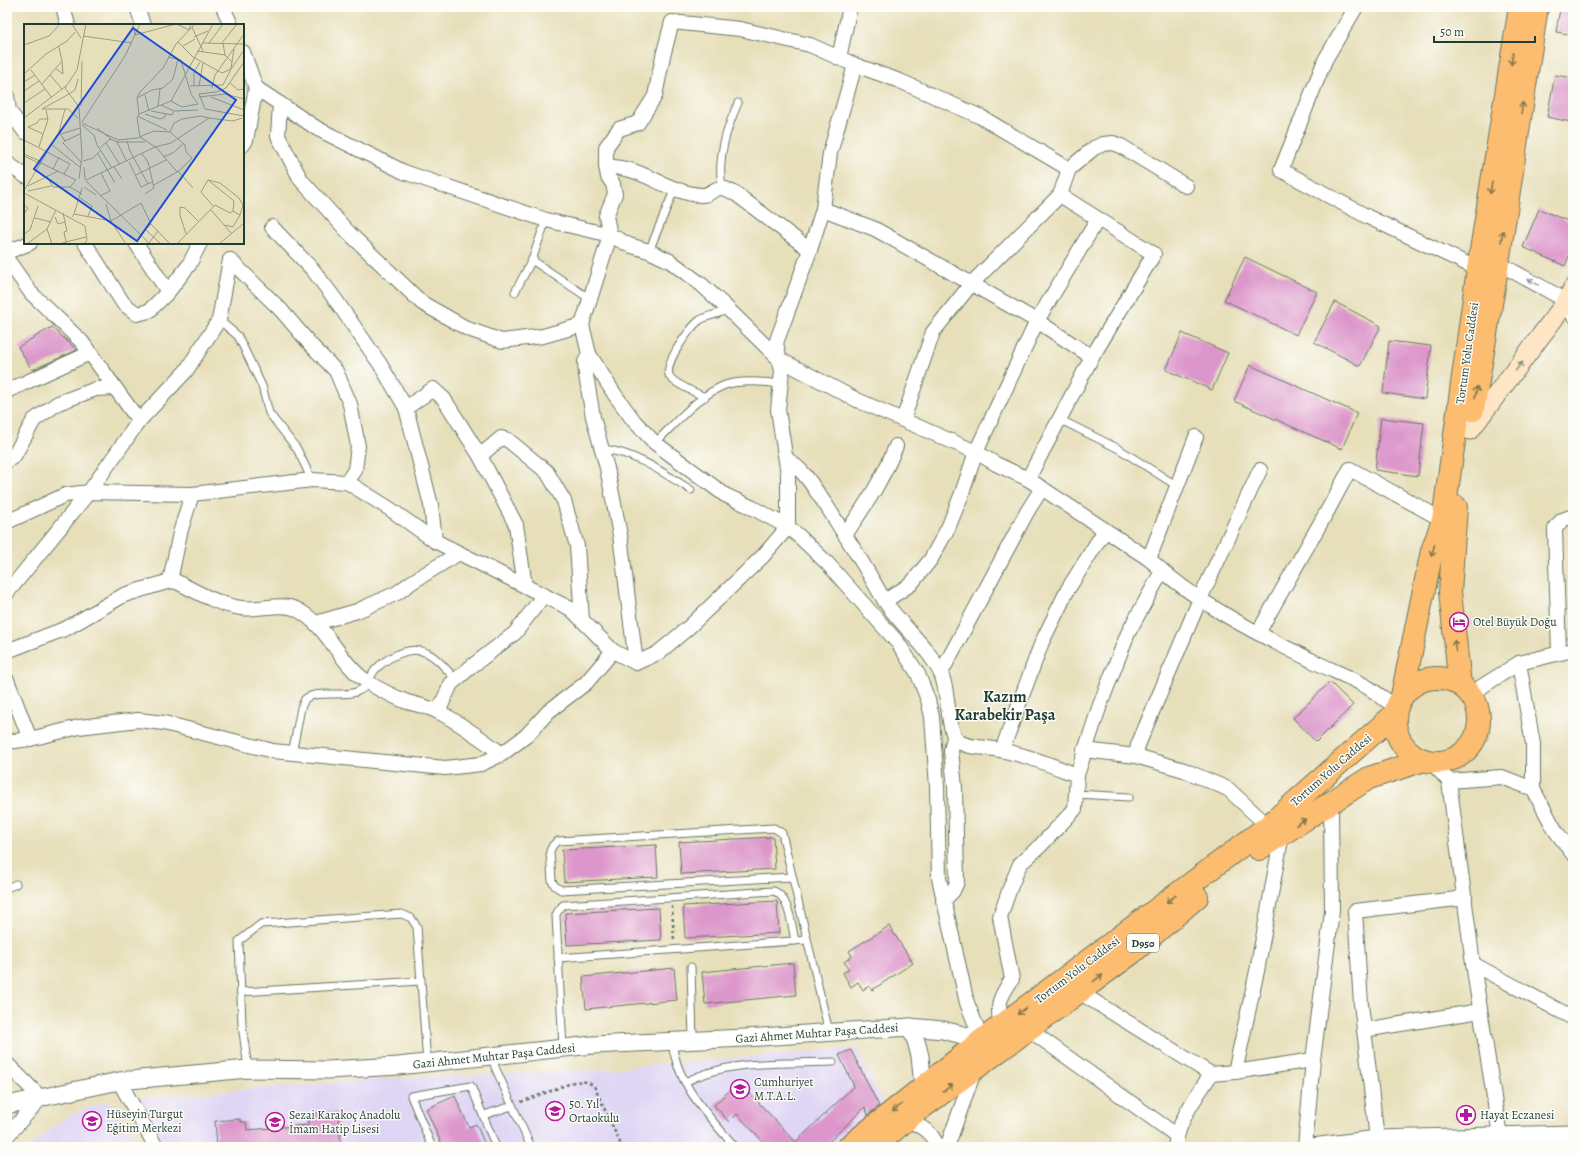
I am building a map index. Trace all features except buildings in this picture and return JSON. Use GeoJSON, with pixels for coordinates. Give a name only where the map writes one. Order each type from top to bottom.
{"type":"FeatureCollection","features":[{"type":"Feature","properties":{"kind":"highway","name":"Tortum Yolu Caddesi"},"geometry":{"type":"LineString","coordinates":[[1465,689],[1454,640],[1450,592],[1456,509],[1470,430],[1488,266],[1520,7]]}},
{"type":"Feature","properties":{"kind":"highway","name":"Tortum Yolu Caddesi"},"geometry":{"type":"LineString","coordinates":[[1427,761],[1409,752],[1401,743],[1396,732],[1394,719],[1432,550],[1443,520],[1488,266],[1537,7]]}},
{"type":"Feature","properties":{"kind":"highway","name":"Tortum Yolu Caddesi"},"geometry":{"type":"LineString","coordinates":[[848,1147],[982,1040],[1275,830],[1331,803],[1369,778],[1427,761],[1443,762],[1455,759],[1465,753],[1473,744],[1478,731],[1480,718],[1477,705],[1465,689],[1448,679],[1435,678],[1422,680],[1410,687],[1398,706],[1275,830],[1132,953],[976,1067],[906,1120],[874,1147]]}},
{"type":"Feature","properties":{"kind":"main road"},"geometry":{"type":"LineString","coordinates":[[1470,430],[1571,301]]}},
{"type":"Feature","properties":{"kind":"street"},"geometry":{"type":"LineString","coordinates":[[63,7],[68,24]]}},
{"type":"Feature","properties":{"kind":"street"},"geometry":{"type":"LineString","coordinates":[[137,7],[143,24]]}},
{"type":"Feature","properties":{"kind":"street"},"geometry":{"type":"LineString","coordinates":[[223,7],[231,24]]}},
{"type":"Feature","properties":{"kind":"street"},"geometry":{"type":"LineString","coordinates":[[839,58],[850,7]]}},
{"type":"Feature","properties":{"kind":"street"},"geometry":{"type":"LineString","coordinates":[[1356,7],[1325,60],[1281,170],[1368,217],[1571,301]]}},
{"type":"Feature","properties":{"kind":"street"},"geometry":{"type":"LineString","coordinates":[[982,1040],[967,1003],[943,901],[939,878],[937,787],[932,717],[928,700],[918,674],[898,643],[833,569],[788,527],[752,507],[725,495],[655,443],[634,421],[615,395],[589,354],[582,326],[610,235],[606,216],[614,194],[613,184],[608,177],[606,166],[606,147],[619,129],[638,123],[655,96],[672,22],[740,29],[810,45],[855,65],[900,81],[981,118],[1069,169]]}},
{"type":"Feature","properties":{"kind":"street"},"geometry":{"type":"LineString","coordinates":[[244,55],[256,88],[246,140],[244,143]]}},
{"type":"Feature","properties":{"kind":"street"},"geometry":{"type":"LineString","coordinates":[[636,663],[658,652],[688,628],[763,556],[788,527],[789,498],[787,459],[778,410],[782,371],[776,343],[810,250],[823,209],[830,153],[855,65]]}},
{"type":"Feature","properties":{"kind":"street"},"geometry":{"type":"LineString","coordinates":[[256,88],[318,129],[404,172],[546,220],[610,235],[629,245],[649,251],[670,261],[702,285],[779,359],[857,400],[976,452],[996,464],[1028,479],[1149,559],[1162,571],[1200,599],[1258,633],[1368,687],[1398,706]]}},
{"type":"Feature","properties":{"kind":"street"},"geometry":{"type":"LineString","coordinates":[[7,96],[9,111],[24,131]]}},
{"type":"Feature","properties":{"kind":"street"},"geometry":{"type":"LineString","coordinates":[[280,104],[278,136],[301,180],[349,233],[422,303],[468,329],[502,341],[543,336],[582,326]]}},
{"type":"Feature","properties":{"kind":"street"},"geometry":{"type":"LineString","coordinates":[[903,420],[933,332],[972,283],[1060,195],[1069,169],[1094,148],[1103,144],[1113,143],[1134,153],[1186,186]]}},
{"type":"Feature","properties":{"kind":"street"},"geometry":{"type":"LineString","coordinates":[[7,163],[24,175]]}},
{"type":"Feature","properties":{"kind":"street"},"geometry":{"type":"LineString","coordinates":[[606,166],[629,170],[666,186],[701,195],[722,188],[736,194],[810,250]]}},
{"type":"Feature","properties":{"kind":"street"},"geometry":{"type":"LineString","coordinates":[[1028,479],[1092,357],[1154,254],[1060,195]]}},
{"type":"Feature","properties":{"kind":"street"},"geometry":{"type":"LineString","coordinates":[[823,209],[875,229],[1037,321],[1092,357]]}},
{"type":"Feature","properties":{"kind":"street"},"geometry":{"type":"LineString","coordinates":[[885,602],[911,584],[931,559],[950,522],[961,496],[976,452],[1037,321],[1098,219]]}},
{"type":"Feature","properties":{"kind":"street"},"geometry":{"type":"LineString","coordinates":[[272,227],[313,270],[335,299],[380,364],[406,408],[431,505],[436,541]]}},
{"type":"Feature","properties":{"kind":"street"},"geometry":{"type":"LineString","coordinates":[[7,252],[27,244]]}},
{"type":"Feature","properties":{"kind":"street"},"geometry":{"type":"LineString","coordinates":[[86,244],[123,303],[137,314],[149,311],[168,292],[189,265],[200,244]]}},
{"type":"Feature","properties":{"kind":"street"},"geometry":{"type":"LineString","coordinates":[[137,244],[168,292]]}},
{"type":"Feature","properties":{"kind":"street"},"geometry":{"type":"LineString","coordinates":[[7,259],[31,293],[82,342],[139,421]]}},
{"type":"Feature","properties":{"kind":"street"},"geometry":{"type":"LineString","coordinates":[[7,593],[88,492],[139,421],[186,371],[219,320],[230,260],[281,310],[310,344],[336,371],[350,404],[358,446],[355,470],[347,482]]}},
{"type":"Feature","properties":{"kind":"street"},"geometry":{"type":"LineString","coordinates":[[7,391],[90,353]]}},
{"type":"Feature","properties":{"kind":"street"},"geometry":{"type":"LineString","coordinates":[[589,354],[585,362],[592,417],[607,468],[620,535],[636,663]]}},
{"type":"Feature","properties":{"kind":"street"},"geometry":{"type":"LineString","coordinates":[[7,461],[14,456],[34,420],[58,403],[96,389],[115,388]]}},
{"type":"Feature","properties":{"kind":"street"},"geometry":{"type":"LineString","coordinates":[[406,408],[433,389],[444,399],[480,456],[516,525],[525,586]]}},
{"type":"Feature","properties":{"kind":"street"},"geometry":{"type":"LineString","coordinates":[[1149,559],[1196,437]]}},
{"type":"Feature","properties":{"kind":"street"},"geometry":{"type":"LineString","coordinates":[[480,456],[501,438],[508,440],[547,472],[564,501],[577,546],[582,620]]}},
{"type":"Feature","properties":{"kind":"street"},"geometry":{"type":"LineString","coordinates":[[845,535],[870,499],[886,472],[896,446]]}},
{"type":"Feature","properties":{"kind":"street"},"geometry":{"type":"LineString","coordinates":[[787,459],[799,467],[809,480],[845,535],[885,602],[902,624],[925,648],[941,673],[947,694],[951,728],[954,737],[962,744],[1002,750],[1028,757],[1077,775]]}},
{"type":"Feature","properties":{"kind":"street"},"geometry":{"type":"LineString","coordinates":[[1258,633],[1330,508],[1350,469],[1443,520]]}},
{"type":"Feature","properties":{"kind":"street"},"geometry":{"type":"LineString","coordinates":[[1136,756],[1138,745],[1200,599],[1260,470]]}},
{"type":"Feature","properties":{"kind":"street"},"geometry":{"type":"LineString","coordinates":[[7,522],[65,495],[88,492],[192,494],[312,480],[347,482],[390,509],[436,541],[571,608],[613,651],[636,663]]}},
{"type":"Feature","properties":{"kind":"street"},"geometry":{"type":"LineString","coordinates":[[941,673],[1027,512],[1042,488]]}},
{"type":"Feature","properties":{"kind":"street"},"geometry":{"type":"LineString","coordinates":[[170,581],[180,533],[192,494]]}},
{"type":"Feature","properties":{"kind":"street"},"geometry":{"type":"LineString","coordinates":[[1465,689],[1519,663],[1566,652],[1555,529],[1562,520],[1573,516]]}},
{"type":"Feature","properties":{"kind":"street"},"geometry":{"type":"LineString","coordinates":[[1002,750],[1042,642],[1068,590],[1104,530]]}},
{"type":"Feature","properties":{"kind":"street"},"geometry":{"type":"LineString","coordinates":[[316,624],[357,611],[397,593],[459,553]]}},
{"type":"Feature","properties":{"kind":"street"},"geometry":{"type":"LineString","coordinates":[[1001,1026],[998,1012],[1002,993],[1012,979],[1000,917],[1020,864],[1040,846],[1075,809],[1077,775],[1100,705],[1128,633],[1162,571]]}},
{"type":"Feature","properties":{"kind":"street"},"geometry":{"type":"LineString","coordinates":[[7,651],[67,628],[124,595],[170,581],[177,582],[228,605],[255,609],[287,607],[297,610],[316,624],[355,672],[369,683],[406,701],[438,712],[480,737],[502,754]]}},
{"type":"Feature","properties":{"kind":"street"},"geometry":{"type":"LineString","coordinates":[[438,712],[451,684],[515,633],[544,595]]}},
{"type":"Feature","properties":{"kind":"street"},"geometry":{"type":"LineString","coordinates":[[7,742],[30,739],[79,727],[138,720],[164,723],[273,751],[292,754],[445,768],[481,764],[502,754],[526,736],[549,711],[586,683],[613,651]]}},
{"type":"Feature","properties":{"kind":"street"},"geometry":{"type":"LineString","coordinates":[[1519,663],[1533,744],[1533,789],[1555,830],[1573,854]]}},
{"type":"Feature","properties":{"kind":"street"},"geometry":{"type":"LineString","coordinates":[[7,680],[30,739]]}},
{"type":"Feature","properties":{"kind":"street"},"geometry":{"type":"LineString","coordinates":[[943,901],[953,891],[957,882],[955,787],[951,751],[954,737]]}},
{"type":"Feature","properties":{"kind":"street"},"geometry":{"type":"LineString","coordinates":[[1084,750],[1136,756],[1184,770],[1228,789],[1275,830],[1257,971],[1235,1072]]}},
{"type":"Feature","properties":{"kind":"street"},"geometry":{"type":"LineString","coordinates":[[1427,761],[1449,781],[1473,964],[1501,1140]]}},
{"type":"Feature","properties":{"kind":"street"},"geometry":{"type":"LineString","coordinates":[[1449,781],[1502,777],[1533,789]]}},
{"type":"Feature","properties":{"kind":"street"},"geometry":{"type":"LineString","coordinates":[[1305,1147],[1313,1060],[1332,911],[1331,803]]}},
{"type":"Feature","properties":{"kind":"street"},"geometry":{"type":"LineString","coordinates":[[1332,911],[1355,911],[1465,898]]}},
{"type":"Feature","properties":{"kind":"street"},"geometry":{"type":"LineString","coordinates":[[1355,911],[1361,1004],[1377,1143]]}},
{"type":"Feature","properties":{"kind":"street"},"geometry":{"type":"LineString","coordinates":[[1473,964],[1573,1018]]}},
{"type":"Feature","properties":{"kind":"street"},"geometry":{"type":"LineString","coordinates":[[1079,992],[1210,1074],[1235,1072],[1313,1060]]}},
{"type":"Feature","properties":{"kind":"street"},"geometry":{"type":"LineString","coordinates":[[1364,1030],[1480,1011]]}},
{"type":"Feature","properties":{"kind":"street"},"geometry":{"type":"LineString","coordinates":[[910,1027],[920,1056],[923,1087]]}},
{"type":"Feature","properties":{"kind":"street","name":"Gazi Ahmet Muhtar Paşa Caddesi"},"geometry":{"type":"LineString","coordinates":[[7,1105],[119,1081],[248,1069],[327,1070],[427,1063],[592,1045],[744,1038],[910,1027],[943,1030],[982,1040]]}},
{"type":"Feature","properties":{"kind":"street"},"geometry":{"type":"LineString","coordinates":[[1028,1029],[1176,1141],[1183,1121],[1210,1074]]}},
{"type":"Feature","properties":{"kind":"street"},"geometry":{"type":"LineString","coordinates":[[7,1064],[41,1098],[7,1136]]}},
{"type":"Feature","properties":{"kind":"street"},"geometry":{"type":"LineString","coordinates":[[947,1147],[976,1067]]}},
{"type":"Feature","properties":{"kind":"street"},"geometry":{"type":"LineString","coordinates":[[119,1081],[156,1147]]}},
{"type":"Feature","properties":{"kind":"street"},"geometry":{"type":"LineString","coordinates":[[906,1120],[925,1129],[931,1135],[938,1147]]}},
{"type":"Feature","properties":{"kind":"street"},"geometry":{"type":"LineString","coordinates":[[1312,1147],[1377,1143],[1501,1140],[1573,1134]]}},
{"type":"Feature","properties":{"kind":"lane"},"geometry":{"type":"LineString","coordinates":[[722,188],[720,171],[721,158],[729,123],[738,103]]}},
{"type":"Feature","properties":{"kind":"lane"},"geometry":{"type":"LineString","coordinates":[[649,251],[674,188]]}},
{"type":"Feature","properties":{"kind":"lane"},"geometry":{"type":"LineString","coordinates":[[515,292],[532,260],[546,220]]}},
{"type":"Feature","properties":{"kind":"lane"},"geometry":{"type":"LineString","coordinates":[[532,260],[590,299]]}},
{"type":"Feature","properties":{"kind":"lane"},"geometry":{"type":"LineString","coordinates":[[705,397],[673,380],[668,374],[668,367],[681,343],[696,324],[706,317],[720,314],[728,309]]}},
{"type":"Feature","properties":{"kind":"lane"},"geometry":{"type":"LineString","coordinates":[[219,320],[238,336],[262,386],[269,413],[297,449],[312,480]]}},
{"type":"Feature","properties":{"kind":"lane"},"geometry":{"type":"LineString","coordinates":[[655,443],[690,409],[705,397],[726,385],[754,382],[780,384]]}},
{"type":"Feature","properties":{"kind":"lane"},"geometry":{"type":"LineString","coordinates":[[1059,419],[1119,449],[1177,486]]}},
{"type":"Feature","properties":{"kind":"lane"},"geometry":{"type":"LineString","coordinates":[[602,449],[614,450],[634,458],[659,470],[690,490]]}},
{"type":"Feature","properties":{"kind":"lane"},"geometry":{"type":"LineString","coordinates":[[292,754],[301,708],[305,699],[312,695],[349,694],[356,691],[369,683],[373,673],[386,661],[404,652],[419,651],[428,653],[456,680]]}},
{"type":"Feature","properties":{"kind":"lane"},"geometry":{"type":"LineString","coordinates":[[1077,794],[1129,796]]}},
{"type":"Feature","properties":{"kind":"lane"},"geometry":{"type":"LineString","coordinates":[[792,877],[561,890],[555,886],[552,881],[550,851],[553,844],[558,840],[774,828],[782,833],[829,1032]]}},
{"type":"Feature","properties":{"kind":"lane"},"geometry":{"type":"LineString","coordinates":[[7,888],[16,884]]}},
{"type":"Feature","properties":{"kind":"lane"},"geometry":{"type":"LineString","coordinates":[[563,1048],[556,915],[563,905],[774,891],[785,900],[795,941]]}},
{"type":"Feature","properties":{"kind":"lane"},"geometry":{"type":"LineString","coordinates":[[248,1069],[242,1025],[239,941],[261,924],[402,914],[412,918],[416,927],[427,1063]]}},
{"type":"Feature","properties":{"kind":"lane"},"geometry":{"type":"LineString","coordinates":[[558,958],[807,940]]}},
{"type":"Feature","properties":{"kind":"lane"},"geometry":{"type":"LineString","coordinates":[[692,967],[693,1040]]}},
{"type":"Feature","properties":{"kind":"lane"},"geometry":{"type":"LineString","coordinates":[[241,992],[421,981]]}},
{"type":"Feature","properties":{"kind":"lane"},"geometry":{"type":"LineString","coordinates":[[672,1041],[675,1062],[690,1092],[735,1147]]}},
{"type":"Feature","properties":{"kind":"lane"},"geometry":{"type":"LineString","coordinates":[[493,1056],[495,1067],[531,1147]]}},
{"type":"Feature","properties":{"kind":"lane"},"geometry":{"type":"LineString","coordinates":[[685,1082],[706,1072],[739,1066],[833,1062]]}},
{"type":"Feature","properties":{"kind":"lane"},"geometry":{"type":"LineString","coordinates":[[432,1147],[411,1096],[471,1086],[496,1147]]}},
{"type":"Feature","properties":{"kind":"lane"},"geometry":{"type":"LineString","coordinates":[[484,1115],[512,1106]]}},
{"type":"Feature","properties":{"kind":"path"},"geometry":{"type":"LineString","coordinates":[[672,898],[675,950]]}},
{"type":"Feature","properties":{"kind":"path"},"geometry":{"type":"LineString","coordinates":[[512,1106],[574,1082],[586,1082],[594,1086],[622,1147]]}},
{"type":"Feature","properties":{"kind":"shaded area"},"geometry":{"type":"Polygon","coordinates":[[[856,1048],[886,1108],[830,1147],[166,1147],[138,1098],[380,1079],[595,1070],[856,1048]]]}},
{"type":"Feature","properties":{"kind":"shaded area","name":"Hüseyin Turgut Eğitim Merkezi"},"geometry":{"type":"Polygon","coordinates":[[[111,1101],[140,1147],[29,1147],[68,1116],[86,1108],[111,1101]]]}},
{"type":"Feature","properties":{"kind":"place","name":"Otel Büyük Doğu"},"geometry":{"type":"Point","coordinates":[1459,622]}},
{"type":"Feature","properties":{"kind":"place","name":"Cumhuriyet M.T.A.L."},"geometry":{"type":"Point","coordinates":[740,1089]}},
{"type":"Feature","properties":{"kind":"place","name":"50. Yıl Ortaokulu"},"geometry":{"type":"Point","coordinates":[555,1111]}},
{"type":"Feature","properties":{"kind":"place","name":"Hayat Eczanesi"},"geometry":{"type":"Point","coordinates":[1466,1115]}},
{"type":"Feature","properties":{"kind":"place","name":"Hüseyin Turgut Eğitim Merkezi"},"geometry":{"type":"Point","coordinates":[92,1121]}},
{"type":"Feature","properties":{"kind":"place","name":"Sezai Karakoç Anadolu İmam Hatip Lisesi"},"geometry":{"type":"Point","coordinates":[275,1122]}},
{"type":"Feature","properties":{"kind":"district","name":"Kazım Karabekir Paşa"},"geometry":{"type":"Point","coordinates":[1005,706]}}]}
